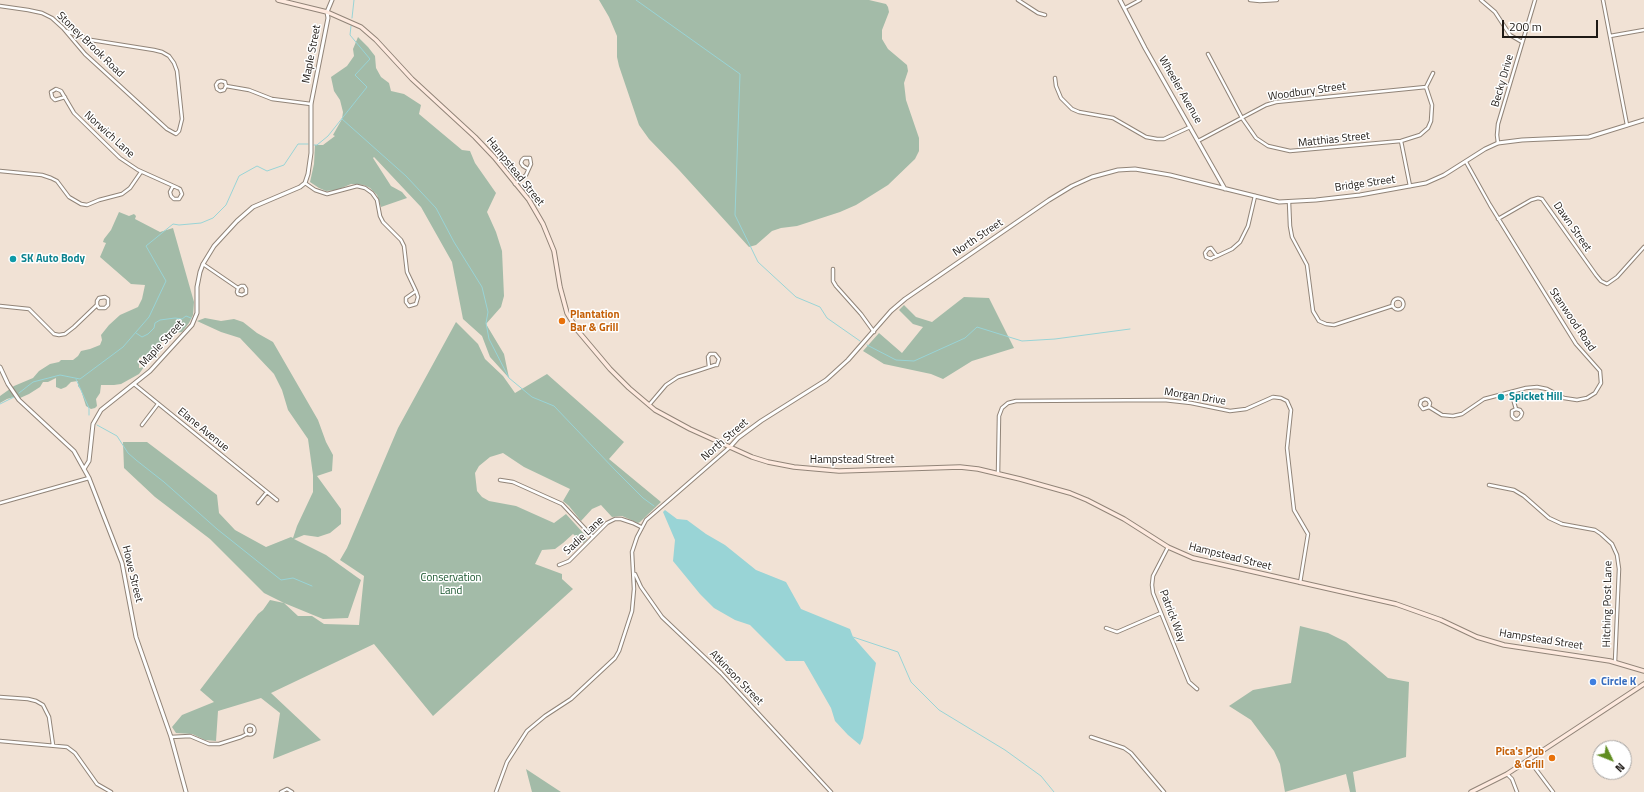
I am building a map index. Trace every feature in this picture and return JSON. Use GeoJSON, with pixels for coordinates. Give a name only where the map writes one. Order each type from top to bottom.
{"type":"FeatureCollection","features":[{"type":"Feature","properties":{"kind":"main road","name":"Hampstead Street"},"geometry":{"type":"LineString","coordinates":[[278,0],[327,12],[361,27],[373,37],[412,79],[475,136],[516,184],[543,224],[554,251],[563,300],[567,313],[572,322],[610,369],[629,388],[666,417],[756,458],[794,467],[838,470],[960,467],[978,469],[998,474],[1070,493],[1124,519],[1168,547],[1182,554],[1203,561],[1365,596],[1408,608],[1441,620],[1477,637],[1499,643],[1610,661],[1644,671]]}},
{"type":"Feature","properties":{"kind":"main road"},"geometry":{"type":"LineString","coordinates":[[1471,792],[1507,774],[1644,684]]}},
{"type":"Feature","properties":{"kind":"street","name":"Maple Street"},"geometry":{"type":"LineString","coordinates":[[84,469],[89,461],[91,432],[96,416],[110,401],[150,371],[192,325],[196,313],[197,287],[202,264],[216,243],[245,213],[259,204],[300,187],[304,183],[308,174],[311,153],[311,104],[326,29],[327,12],[332,0]]}},
{"type":"Feature","properties":{"kind":"street"},"geometry":{"type":"LineString","coordinates":[[1018,0],[1038,13],[1045,15]]}},
{"type":"Feature","properties":{"kind":"street","name":"Wheeler Avenue"},"geometry":{"type":"LineString","coordinates":[[1120,0],[1145,48],[1225,189]]}},
{"type":"Feature","properties":{"kind":"street"},"geometry":{"type":"LineString","coordinates":[[1124,8],[1140,0]]}},
{"type":"Feature","properties":{"kind":"street"},"geometry":{"type":"LineString","coordinates":[[1250,0],[1260,2],[1277,0]]}},
{"type":"Feature","properties":{"kind":"street"},"geometry":{"type":"LineString","coordinates":[[1481,0],[1495,12],[1510,35],[1522,42]]}},
{"type":"Feature","properties":{"kind":"street","name":"Becky Drive"},"geometry":{"type":"LineString","coordinates":[[1498,143],[1498,124],[1535,0]]}},
{"type":"Feature","properties":{"kind":"street"},"geometry":{"type":"LineString","coordinates":[[1603,0],[1627,125]]}},
{"type":"Feature","properties":{"kind":"street","name":"Stoney Brook Road"},"geometry":{"type":"LineString","coordinates":[[0,6],[42,13],[56,21],[85,54],[167,129],[176,134],[179,131],[182,119],[177,71],[169,56],[154,50],[91,40],[66,31]]}},
{"type":"Feature","properties":{"kind":"street"},"geometry":{"type":"LineString","coordinates":[[1610,36],[1644,30]]}},
{"type":"Feature","properties":{"kind":"street","name":"Matthias Street"},"geometry":{"type":"LineString","coordinates":[[1208,54],[1242,118],[1262,143],[1275,148],[1290,151],[1401,141],[1420,135],[1430,124],[1432,111],[1432,105],[1426,87]]}},
{"type":"Feature","properties":{"kind":"street"},"geometry":{"type":"LineString","coordinates":[[1426,87],[1433,73]]}},
{"type":"Feature","properties":{"kind":"street"},"geometry":{"type":"LineString","coordinates":[[1055,78],[1056,86],[1061,98],[1072,109],[1079,112],[1113,118],[1146,137],[1164,139],[1190,127]]}},
{"type":"Feature","properties":{"kind":"street"},"geometry":{"type":"LineString","coordinates":[[221,80],[225,82],[226,86],[224,90],[220,91],[217,89],[216,85],[221,80]]}},
{"type":"Feature","properties":{"kind":"street"},"geometry":{"type":"LineString","coordinates":[[226,86],[249,90],[272,99],[311,104]]}},
{"type":"Feature","properties":{"kind":"street","name":"Woodbury Street"},"geometry":{"type":"LineString","coordinates":[[1198,141],[1266,105],[1276,102],[1426,87]]}},
{"type":"Feature","properties":{"kind":"street"},"geometry":{"type":"LineString","coordinates":[[58,89],[64,97],[55,100],[52,97],[51,92],[58,89]]}},
{"type":"Feature","properties":{"kind":"street","name":"Norwich Lane"},"geometry":{"type":"LineString","coordinates":[[64,97],[74,113],[112,151],[141,172],[173,186]]}},
{"type":"Feature","properties":{"kind":"street","name":"Bridge Street"},"geometry":{"type":"LineString","coordinates":[[1080,182],[1111,171],[1135,169],[1163,174],[1279,202],[1360,195],[1410,187],[1438,179],[1485,149],[1498,143],[1522,140],[1581,138],[1593,136],[1644,120]]}},
{"type":"Feature","properties":{"kind":"street"},"geometry":{"type":"LineString","coordinates":[[1401,141],[1410,187]]}},
{"type":"Feature","properties":{"kind":"street"},"geometry":{"type":"LineString","coordinates":[[516,184],[526,175],[532,161],[530,158],[524,158],[521,163],[528,169]]}},
{"type":"Feature","properties":{"kind":"street","name":"Stanwood Road"},"geometry":{"type":"LineString","coordinates":[[1429,407],[1442,415],[1454,416],[1465,412],[1481,400],[1530,387],[1541,387],[1548,389],[1564,398],[1577,400],[1587,398],[1595,393],[1600,386],[1602,379],[1598,367],[1576,344],[1498,219],[1466,162]]}},
{"type":"Feature","properties":{"kind":"street"},"geometry":{"type":"LineString","coordinates":[[0,171],[42,175],[51,178],[57,181],[69,197],[87,206],[100,200],[118,196],[126,191],[141,172]]}},
{"type":"Feature","properties":{"kind":"street","name":"North Street"},"geometry":{"type":"LineString","coordinates":[[496,792],[507,762],[527,732],[544,716],[571,699],[616,658],[632,611],[634,574],[632,552],[641,527],[651,515],[730,447],[738,438],[755,425],[826,380],[874,332],[894,308],[910,295],[1035,210],[1080,182]]}},
{"type":"Feature","properties":{"kind":"street"},"geometry":{"type":"LineString","coordinates":[[304,183],[315,190],[327,194],[357,186],[365,188],[372,193],[377,200],[380,216],[383,222],[404,244],[408,275],[416,291],[417,302],[414,306],[409,306],[406,298],[416,291]]}},
{"type":"Feature","properties":{"kind":"street"},"geometry":{"type":"LineString","coordinates":[[173,186],[182,191],[181,196],[178,198],[171,196],[170,192],[173,186]]}},
{"type":"Feature","properties":{"kind":"street"},"geometry":{"type":"LineString","coordinates":[[1217,256],[1211,248],[1205,253],[1205,256],[1209,259],[1217,256],[1232,249],[1242,239],[1248,226],[1254,196]]}},
{"type":"Feature","properties":{"kind":"street","name":"Dawn Street"},"geometry":{"type":"LineString","coordinates":[[1498,219],[1531,200],[1538,198],[1542,199],[1596,275],[1605,283],[1614,280],[1644,247]]}},
{"type":"Feature","properties":{"kind":"street"},"geometry":{"type":"LineString","coordinates":[[1289,202],[1292,237],[1307,265],[1313,307],[1317,318],[1326,324],[1334,325],[1392,306]]}},
{"type":"Feature","properties":{"kind":"street"},"geometry":{"type":"LineString","coordinates":[[202,264],[238,288]]}},
{"type":"Feature","properties":{"kind":"street"},"geometry":{"type":"LineString","coordinates":[[833,269],[833,276],[836,286],[861,314],[874,332]]}},
{"type":"Feature","properties":{"kind":"street"},"geometry":{"type":"LineString","coordinates":[[0,306],[29,309],[54,334],[59,335],[70,331],[97,305],[97,299],[104,297],[108,301],[107,307],[99,308],[97,305]]}},
{"type":"Feature","properties":{"kind":"street"},"geometry":{"type":"LineString","coordinates":[[1395,299],[1399,299],[1403,302],[1400,309],[1396,310],[1392,306],[1395,299]]}},
{"type":"Feature","properties":{"kind":"street"},"geometry":{"type":"LineString","coordinates":[[649,405],[666,385],[675,379],[717,365],[719,358],[716,354],[710,354],[708,357],[709,367]]}},
{"type":"Feature","properties":{"kind":"street","name":"Howe Street"},"geometry":{"type":"LineString","coordinates":[[0,369],[19,400],[69,445],[89,478],[122,563],[136,637],[171,737],[186,792]]}},
{"type":"Feature","properties":{"kind":"street","name":"Elane Avenue"},"geometry":{"type":"LineString","coordinates":[[134,384],[277,500]]}},
{"type":"Feature","properties":{"kind":"street"},"geometry":{"type":"LineString","coordinates":[[1511,392],[1516,409],[1520,410],[1522,414],[1521,417],[1517,419],[1513,418],[1512,415],[1513,411],[1516,409]]}},
{"type":"Feature","properties":{"kind":"street","name":"Morgan Drive"},"geometry":{"type":"LineString","coordinates":[[998,474],[999,416],[1002,408],[1008,403],[1016,401],[1164,400],[1191,402],[1230,411],[1242,410],[1273,398],[1281,398],[1287,401],[1291,410],[1287,448],[1294,510],[1297,518],[1308,534],[1300,583]]}},
{"type":"Feature","properties":{"kind":"street","name":"Stanwood Road"},"geometry":{"type":"LineString","coordinates":[[1425,399],[1429,400],[1429,407],[1422,409],[1420,405],[1421,401],[1425,399]]}},
{"type":"Feature","properties":{"kind":"street"},"geometry":{"type":"LineString","coordinates":[[142,425],[158,404]]}},
{"type":"Feature","properties":{"kind":"street"},"geometry":{"type":"LineString","coordinates":[[0,503],[89,478]]}},
{"type":"Feature","properties":{"kind":"street"},"geometry":{"type":"LineString","coordinates":[[500,480],[513,482],[562,504],[593,537]]}},
{"type":"Feature","properties":{"kind":"street","name":"Hitching Post Lane"},"geometry":{"type":"LineString","coordinates":[[1489,485],[1514,490],[1524,496],[1549,518],[1562,524],[1595,530],[1612,544],[1617,554],[1619,569],[1615,662]]}},
{"type":"Feature","properties":{"kind":"street"},"geometry":{"type":"LineString","coordinates":[[258,503],[267,492]]}},
{"type":"Feature","properties":{"kind":"street","name":"Sadie Lane"},"geometry":{"type":"LineString","coordinates":[[559,565],[569,562],[607,523],[615,519],[628,520],[641,527]]}},
{"type":"Feature","properties":{"kind":"street","name":"Patrick Way"},"geometry":{"type":"LineString","coordinates":[[1168,547],[1155,569],[1152,585],[1161,613],[1189,682],[1197,689]]}},
{"type":"Feature","properties":{"kind":"street","name":"Atkinson Street"},"geometry":{"type":"LineString","coordinates":[[634,574],[641,587],[662,617],[721,673],[831,792]]}},
{"type":"Feature","properties":{"kind":"street"},"geometry":{"type":"LineString","coordinates":[[1106,628],[1116,632],[1161,613]]}},
{"type":"Feature","properties":{"kind":"street"},"geometry":{"type":"LineString","coordinates":[[0,697],[28,699],[36,701],[42,705],[49,717],[53,745]]}},
{"type":"Feature","properties":{"kind":"street"},"geometry":{"type":"LineString","coordinates":[[171,737],[190,736],[209,744],[219,744],[247,734]]}},
{"type":"Feature","properties":{"kind":"street"},"geometry":{"type":"LineString","coordinates":[[1091,737],[1124,748],[1164,792]]}},
{"type":"Feature","properties":{"kind":"street"},"geometry":{"type":"LineString","coordinates":[[0,741],[64,746],[75,753],[97,784],[111,792]]}},
{"type":"Feature","properties":{"kind":"street"},"geometry":{"type":"LineString","coordinates":[[1529,760],[1553,792]]}},
{"type":"Feature","properties":{"kind":"street"},"geometry":{"type":"LineString","coordinates":[[1507,774],[1512,779],[1517,792]]}},
{"type":"Feature","properties":{"kind":"street"},"geometry":{"type":"LineString","coordinates":[[281,792],[287,789],[292,792]]}},
{"type":"Feature","properties":{"kind":"green space"},"geometry":{"type":"Polygon","coordinates":[[[599,0],[869,0],[886,4],[889,12],[882,30],[882,39],[888,49],[907,65],[908,71],[904,83],[906,100],[919,138],[919,151],[915,159],[888,185],[856,205],[840,212],[797,226],[772,231],[756,245],[749,247],[649,139],[639,125],[619,66],[617,57],[617,36],[609,17],[599,0]]]}},
{"type":"Feature","properties":{"kind":"green space"},"geometry":{"type":"Polygon","coordinates":[[[358,37],[375,56],[376,68],[381,77],[389,83],[391,91],[404,94],[421,105],[419,114],[462,150],[470,151],[475,163],[496,193],[487,212],[496,232],[502,251],[504,296],[501,307],[486,324],[504,354],[509,378],[490,357],[482,336],[463,319],[452,262],[421,207],[374,157],[373,158],[391,186],[402,192],[407,198],[381,207],[377,195],[370,188],[364,185],[351,184],[337,190],[326,191],[310,182],[314,164],[315,145],[323,145],[335,136],[333,135],[342,119],[343,112],[340,100],[334,91],[331,77],[347,66],[354,56],[353,49],[358,37]]]}},
{"type":"Feature","properties":{"kind":"green space"},"geometry":{"type":"Polygon","coordinates":[[[119,212],[129,216],[134,214],[136,216],[135,219],[160,232],[173,228],[194,302],[193,315],[189,323],[182,332],[167,334],[161,339],[162,349],[156,357],[151,358],[147,355],[139,358],[139,368],[144,367],[139,374],[121,384],[101,385],[100,393],[96,399],[97,406],[95,408],[91,409],[86,406],[81,390],[78,386],[78,381],[71,382],[66,387],[61,389],[56,387],[56,378],[48,382],[43,382],[40,387],[29,394],[20,398],[14,397],[7,399],[0,403],[0,396],[14,386],[33,378],[39,371],[50,364],[61,360],[73,360],[81,351],[100,345],[102,340],[101,335],[109,325],[120,315],[138,307],[142,299],[145,285],[131,284],[100,257],[106,243],[103,242],[104,239],[111,230],[119,212]]]}},
{"type":"Feature","properties":{"kind":"green space"},"geometry":{"type":"Polygon","coordinates":[[[964,297],[989,298],[1014,348],[972,361],[943,379],[931,374],[884,364],[863,351],[879,333],[902,353],[923,327],[913,324],[899,310],[904,305],[916,317],[932,322],[964,297]]]}},
{"type":"Feature","properties":{"kind":"green space"},"geometry":{"type":"Polygon","coordinates":[[[205,318],[221,321],[234,319],[243,322],[257,333],[273,342],[318,420],[326,442],[333,455],[332,471],[317,476],[341,509],[341,524],[330,533],[318,537],[304,535],[294,539],[326,555],[361,580],[348,618],[323,619],[264,593],[210,539],[155,497],[124,468],[123,442],[147,442],[217,495],[219,513],[235,530],[266,547],[291,537],[293,538],[313,492],[313,475],[308,439],[288,410],[282,390],[274,374],[240,338],[221,332],[197,321],[205,318]]]}},
{"type":"Feature","properties":{"kind":"green space","name":"Conservation Land"},"geometry":{"type":"Polygon","coordinates":[[[456,322],[478,344],[485,359],[503,376],[515,393],[547,374],[624,442],[609,459],[661,502],[638,523],[622,516],[612,517],[601,505],[592,509],[581,521],[563,501],[570,489],[524,467],[503,453],[490,457],[479,466],[475,473],[477,491],[482,497],[489,501],[516,506],[554,523],[566,514],[586,536],[587,540],[583,543],[573,534],[555,549],[542,550],[535,564],[562,574],[562,579],[573,589],[433,716],[374,644],[271,693],[321,740],[273,759],[280,713],[261,698],[218,711],[216,741],[205,740],[192,734],[176,733],[172,727],[182,715],[214,702],[200,690],[258,614],[270,600],[284,603],[298,616],[312,616],[324,624],[359,625],[364,576],[340,560],[347,548],[398,428],[456,322]]]}},
{"type":"Feature","properties":{"kind":"green space"},"geometry":{"type":"Polygon","coordinates":[[[1300,626],[1328,633],[1346,642],[1388,678],[1409,682],[1406,757],[1353,772],[1356,792],[1350,792],[1346,774],[1285,792],[1280,764],[1274,751],[1251,720],[1229,706],[1253,690],[1291,683],[1300,626]]]}},
{"type":"Feature","properties":{"kind":"green space"},"geometry":{"type":"Polygon","coordinates":[[[526,769],[561,792],[532,792],[526,769]]]}},
{"type":"Feature","properties":{"kind":"water"},"geometry":{"type":"Polygon","coordinates":[[[665,510],[677,519],[687,520],[706,534],[725,545],[756,570],[786,582],[801,609],[850,629],[853,637],[876,663],[863,738],[860,745],[835,721],[831,708],[804,661],[786,661],[750,625],[735,620],[714,608],[700,594],[673,561],[675,540],[663,512],[665,510]]]}},
{"type":"Feature","properties":{"kind":"waterway"},"geometry":{"type":"LineString","coordinates":[[352,18],[354,0]]}},
{"type":"Feature","properties":{"kind":"waterway"},"geometry":{"type":"LineString","coordinates":[[636,0],[740,74],[735,215],[758,262],[796,297],[820,307],[827,318],[860,341]]}},
{"type":"Feature","properties":{"kind":"waterway"},"geometry":{"type":"LineString","coordinates":[[314,145],[317,145],[328,136],[367,87],[355,75],[370,59],[350,35],[351,26]]}},
{"type":"Feature","properties":{"kind":"waterway"},"geometry":{"type":"LineString","coordinates":[[342,119],[406,176],[436,208],[454,242],[482,287],[488,312],[486,323],[489,339],[509,378],[532,397],[554,406],[616,471],[643,498],[654,506]]}},
{"type":"Feature","properties":{"kind":"waterway"},"geometry":{"type":"LineString","coordinates":[[19,393],[33,382],[60,375],[80,379],[123,347],[149,317],[166,281],[146,246],[173,224],[179,225],[201,223],[213,218],[226,205],[239,176],[257,166],[267,171],[284,165],[298,144],[308,144]]}},
{"type":"Feature","properties":{"kind":"waterway"},"geometry":{"type":"LineString","coordinates":[[136,333],[142,337],[148,334],[154,328],[155,323],[160,320],[175,318],[182,319],[186,316],[191,318]]}},
{"type":"Feature","properties":{"kind":"waterway"},"geometry":{"type":"LineString","coordinates":[[867,345],[896,360],[914,361],[965,338],[977,327],[1022,341],[1055,339],[1130,329]]}},
{"type":"Feature","properties":{"kind":"waterway"},"geometry":{"type":"LineString","coordinates":[[76,379],[89,408],[89,415]]}},
{"type":"Feature","properties":{"kind":"waterway"},"geometry":{"type":"LineString","coordinates":[[0,404],[14,397]]}},
{"type":"Feature","properties":{"kind":"waterway"},"geometry":{"type":"LineString","coordinates":[[97,425],[117,436],[128,453],[164,482],[217,529],[281,580],[293,578],[312,586]]}},
{"type":"Feature","properties":{"kind":"waterway"},"geometry":{"type":"LineString","coordinates":[[853,637],[898,652],[911,682],[939,710],[1005,750],[1041,776],[1054,792]]}},
{"type":"Feature","properties":{"kind":"place","name":"SK Auto Body"},"geometry":{"type":"Point","coordinates":[13,259]}},
{"type":"Feature","properties":{"kind":"place","name":"Plantation Bar & Grill"},"geometry":{"type":"Point","coordinates":[562,321]}},
{"type":"Feature","properties":{"kind":"place","name":"Spicket Hill"},"geometry":{"type":"Point","coordinates":[1501,397]}},
{"type":"Feature","properties":{"kind":"place","name":"Circle K"},"geometry":{"type":"Point","coordinates":[1593,682]}},
{"type":"Feature","properties":{"kind":"place","name":"Pica's Pub & Grill"},"geometry":{"type":"Point","coordinates":[1552,758]}}]}
